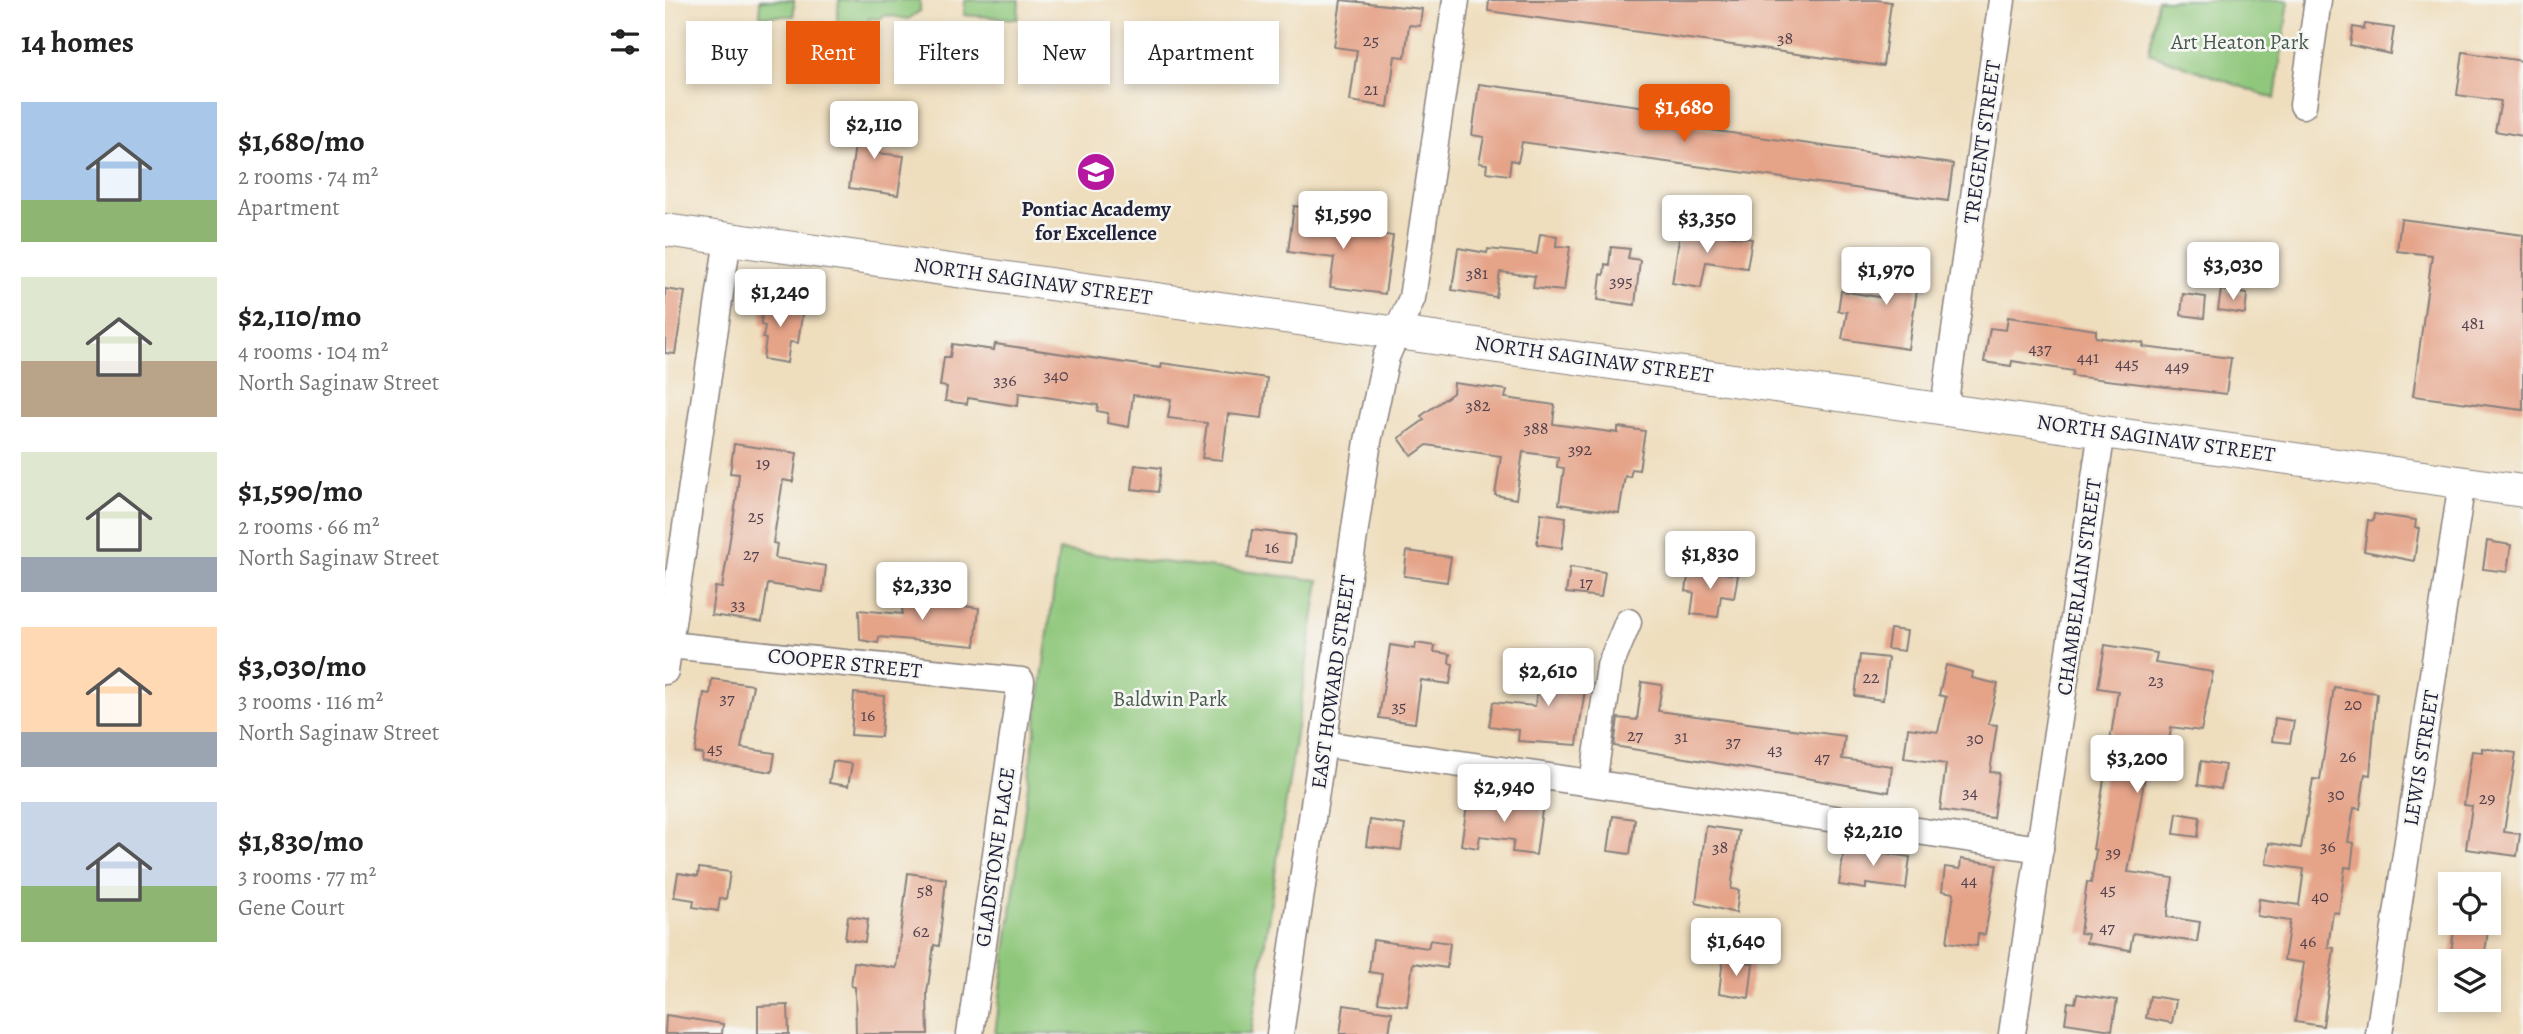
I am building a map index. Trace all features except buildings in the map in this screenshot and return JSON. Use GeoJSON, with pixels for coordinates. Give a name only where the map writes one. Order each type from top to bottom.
{"type":"FeatureCollection","features":[{"type":"Feature","properties":{"kind":"street","name":"EAST HOWARD STREET"},"geometry":{"type":"LineString","coordinates":[[1280,1034],[1374,409],[1386,357],[1412,298],[1456,0]]}},
{"type":"Feature","properties":{"kind":"street","name":"TREGENT STREET"},"geometry":{"type":"LineString","coordinates":[[1944,408],[2002,0]]}},
{"type":"Feature","properties":{"kind":"street"},"geometry":{"type":"LineString","coordinates":[[2303,105],[2318,0]]}},
{"type":"Feature","properties":{"kind":"street","name":"NORTH SAGINAW STREET"},"geometry":{"type":"LineString","coordinates":[[665,230],[2523,491]]}},
{"type":"Feature","properties":{"kind":"street"},"geometry":{"type":"LineString","coordinates":[[667,658],[728,239]]}},
{"type":"Feature","properties":{"kind":"street","name":"CHAMBERLAIN STREET"},"geometry":{"type":"LineString","coordinates":[[2012,1034],[2102,431]]}},
{"type":"Feature","properties":{"kind":"street","name":"LEWIS STREET"},"geometry":{"type":"LineString","coordinates":[[2379,1034],[2462,482]]}},
{"type":"Feature","properties":{"kind":"street"},"geometry":{"type":"LineString","coordinates":[[1593,783],[1610,666],[1628,622]]}},
{"type":"Feature","properties":{"kind":"street","name":"COOPER STREET"},"geometry":{"type":"LineString","coordinates":[[667,658],[1021,681]]}},
{"type":"Feature","properties":{"kind":"street","name":"GLADSTONE PLACE"},"geometry":{"type":"LineString","coordinates":[[970,1034],[1021,681]]}},
{"type":"Feature","properties":{"kind":"street"},"geometry":{"type":"LineString","coordinates":[[1324,744],[2040,849]]}},
{"type":"Feature","properties":{"kind":"green space"},"geometry":{"type":"Polygon","coordinates":[[[760,0],[794,0],[794,16],[760,16],[760,0]]]}},
{"type":"Feature","properties":{"kind":"green space"},"geometry":{"type":"Polygon","coordinates":[[[839,0],[920,0],[920,11],[908,19],[885,15],[879,19],[869,18],[869,21],[837,21],[839,0]]]}},
{"type":"Feature","properties":{"kind":"green space"},"geometry":{"type":"Polygon","coordinates":[[[965,0],[1019,0],[1018,19],[964,15],[965,0]]]}},
{"type":"Feature","properties":{"kind":"green space","name":"Art Heaton Park"},"geometry":{"type":"Polygon","coordinates":[[[2157,0],[2289,0],[2275,99],[2149,53],[2157,0]]]}},
{"type":"Feature","properties":{"kind":"green space","name":"Baldwin Park"},"geometry":{"type":"Polygon","coordinates":[[[1059,550],[1319,580],[1251,1034],[995,1034],[1059,550]]]}},
{"type":"Feature","properties":{"kind":"place","name":"Pontiac Academy for Excellence"},"geometry":{"type":"Point","coordinates":[1096,172]}}]}
